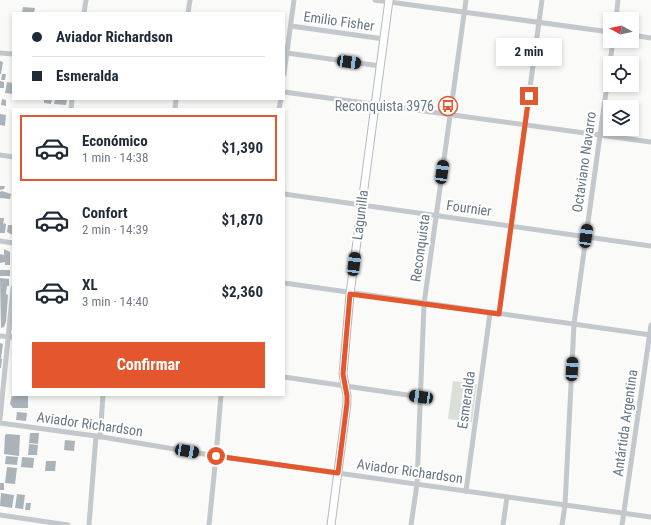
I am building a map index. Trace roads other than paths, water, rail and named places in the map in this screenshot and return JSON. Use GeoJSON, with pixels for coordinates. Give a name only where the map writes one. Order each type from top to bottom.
{"type":"FeatureCollection","features":[{"type":"Feature","properties":{"kind":"main road","name":"Lagunilla"},"geometry":{"type":"LineString","coordinates":[[331,525],[347,403],[343,374],[350,294],[389,1]]}},
{"type":"Feature","properties":{"kind":"street"},"geometry":{"type":"LineString","coordinates":[[84,12],[86,0]]}},
{"type":"Feature","properties":{"kind":"street"},"geometry":{"type":"LineString","coordinates":[[188,12],[190,0]]}},
{"type":"Feature","properties":{"kind":"street"},"geometry":{"type":"LineString","coordinates":[[285,67],[294,0]]}},
{"type":"Feature","properties":{"kind":"street"},"geometry":{"type":"LineString","coordinates":[[375,0],[603,31]]}},
{"type":"Feature","properties":{"kind":"street","name":"Reconquista"},"geometry":{"type":"LineString","coordinates":[[411,525],[417,484],[424,304],[466,0]]}},
{"type":"Feature","properties":{"kind":"street"},"geometry":{"type":"LineString","coordinates":[[499,314],[542,0]]}},
{"type":"Feature","properties":{"kind":"street"},"geometry":{"type":"LineString","coordinates":[[617,12],[618,0]]}},
{"type":"Feature","properties":{"kind":"street","name":"Emilio Fisher"},"geometry":{"type":"LineString","coordinates":[[291,26],[384,39]]}},
{"type":"Feature","properties":{"kind":"street"},"geometry":{"type":"LineString","coordinates":[[639,36],[651,38]]}},
{"type":"Feature","properties":{"kind":"street","name":"Octaviano Navarro"},"geometry":{"type":"LineString","coordinates":[[562,525],[565,505],[574,324],[612,48]]}},
{"type":"Feature","properties":{"kind":"street"},"geometry":{"type":"LineString","coordinates":[[0,53],[12,54]]}},
{"type":"Feature","properties":{"kind":"street"},"geometry":{"type":"LineString","coordinates":[[287,53],[380,66]]}},
{"type":"Feature","properties":{"kind":"street"},"geometry":{"type":"LineString","coordinates":[[285,92],[651,142]]}},
{"type":"Feature","properties":{"kind":"street"},"geometry":{"type":"LineString","coordinates":[[0,155],[12,157]]}},
{"type":"Feature","properties":{"kind":"street","name":"Fournier"},"geometry":{"type":"LineString","coordinates":[[285,194],[651,246]]}},
{"type":"Feature","properties":{"kind":"street"},"geometry":{"type":"LineString","coordinates":[[0,241],[12,243]]}},
{"type":"Feature","properties":{"kind":"street"},"geometry":{"type":"LineString","coordinates":[[285,284],[650,334]]}},
{"type":"Feature","properties":{"kind":"street"},"geometry":{"type":"LineString","coordinates":[[0,419],[11,337],[12,312]]}},
{"type":"Feature","properties":{"kind":"street","name":"Esmeralda"},"geometry":{"type":"LineString","coordinates":[[466,491],[490,313]]}},
{"type":"Feature","properties":{"kind":"street","name":"Antártida Argentina"},"geometry":{"type":"LineString","coordinates":[[622,525],[651,325]]}},
{"type":"Feature","properties":{"kind":"street"},"geometry":{"type":"LineString","coordinates":[[0,336],[11,337]]}},
{"type":"Feature","properties":{"kind":"street"},"geometry":{"type":"LineString","coordinates":[[285,377],[421,397]]}},
{"type":"Feature","properties":{"kind":"street"},"geometry":{"type":"LineString","coordinates":[[89,525],[98,436],[104,396]]}},
{"type":"Feature","properties":{"kind":"street"},"geometry":{"type":"LineString","coordinates":[[209,525],[221,396]]}},
{"type":"Feature","properties":{"kind":"street","name":"Aviador Richardson"},"geometry":{"type":"LineString","coordinates":[[0,423],[98,436],[216,456],[651,517]]}},
{"type":"Feature","properties":{"kind":"street"},"geometry":{"type":"LineString","coordinates":[[503,525],[507,497]]}},
{"type":"Feature","properties":{"kind":"street"},"geometry":{"type":"LineString","coordinates":[[0,515],[68,525]]}},
{"type":"Feature","properties":{"kind":"place","name":"Reconquista 3976"},"geometry":{"type":"Point","coordinates":[448,106]}}]}
